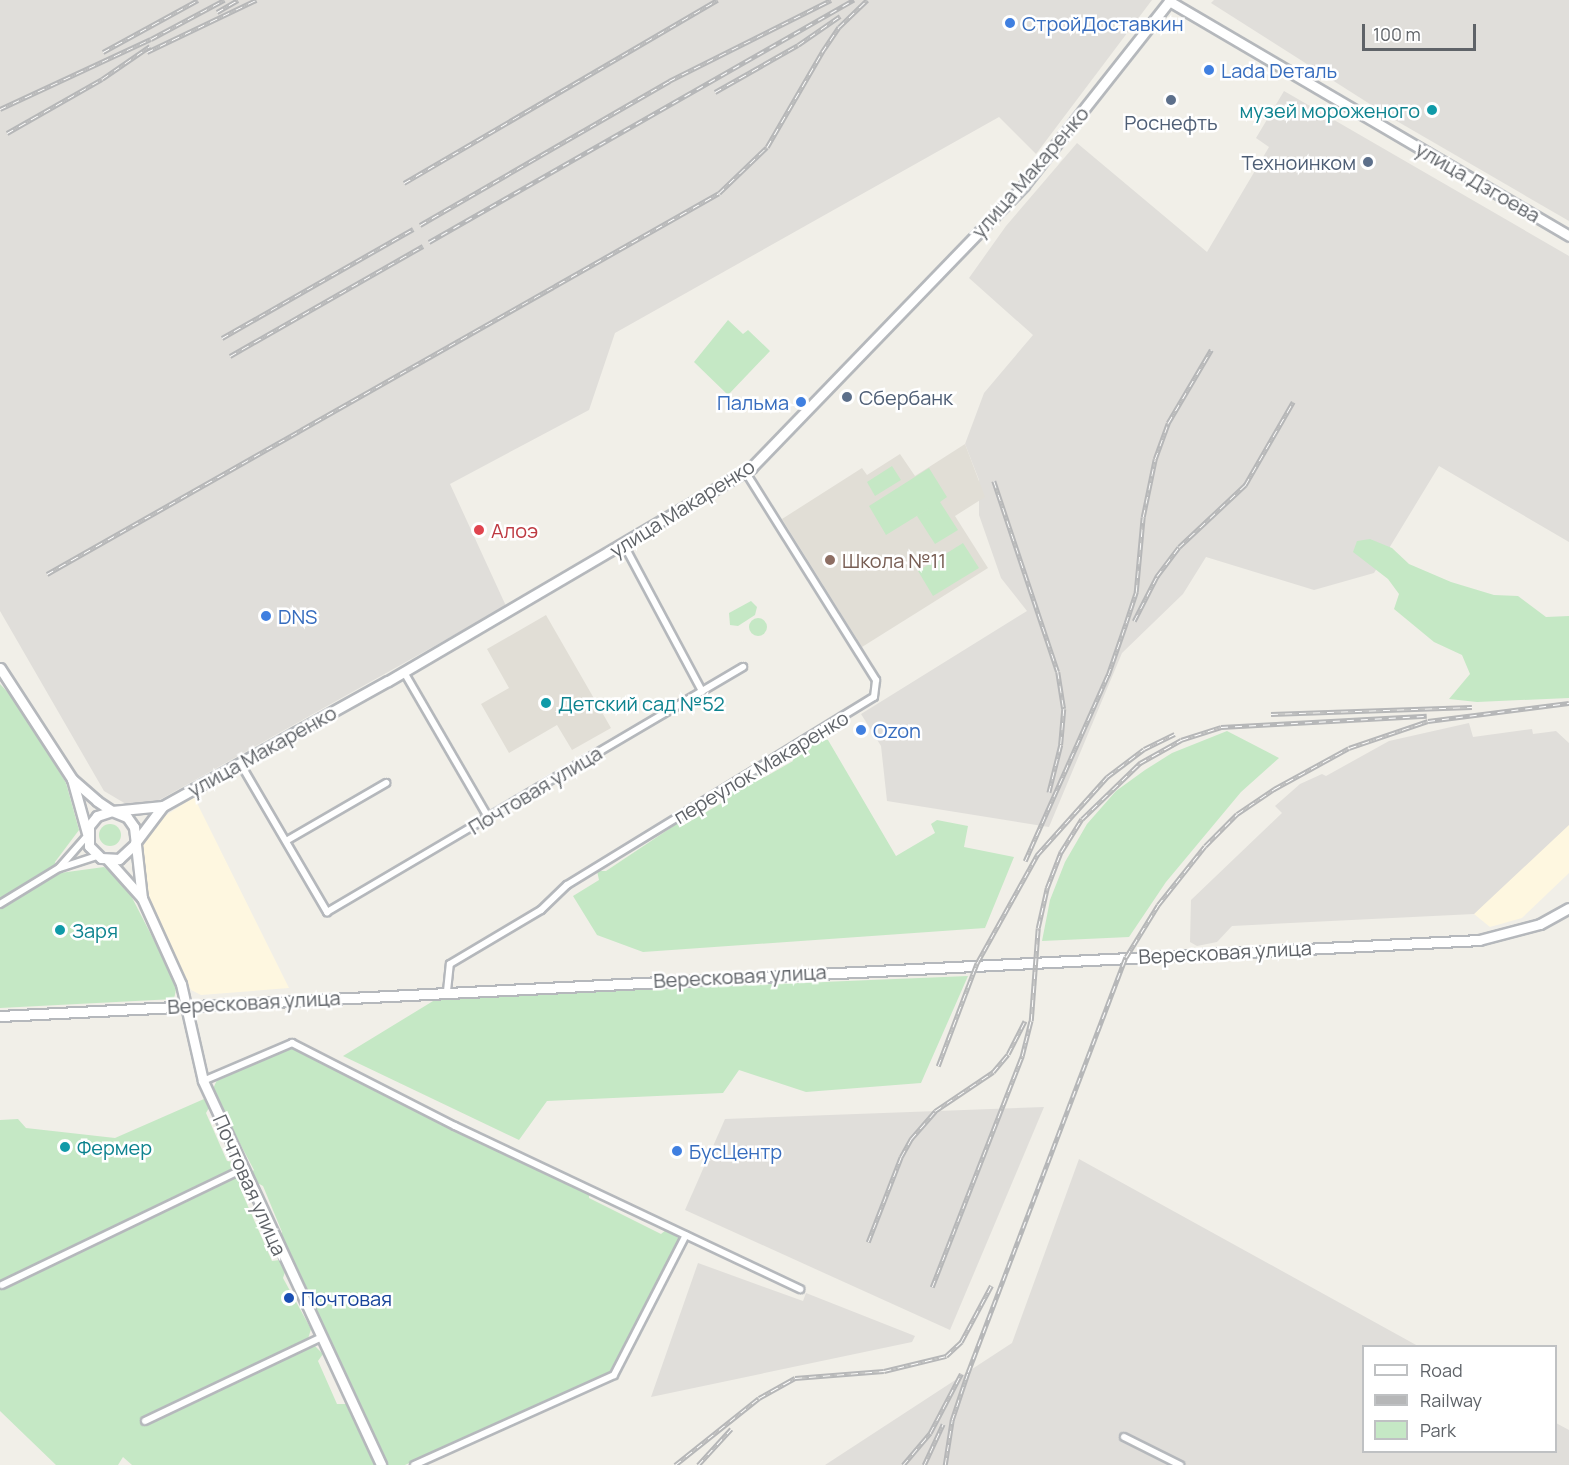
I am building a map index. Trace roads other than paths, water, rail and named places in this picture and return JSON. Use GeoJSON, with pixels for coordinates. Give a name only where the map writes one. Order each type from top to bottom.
{"type":"FeatureCollection","features":[{"type":"Feature","properties":{"kind":"street","name":"улица Дзгоева"},"geometry":{"type":"LineString","coordinates":[[1169,1],[1569,236]]}},
{"type":"Feature","properties":{"kind":"street","name":"улица Макаренко"},"geometry":{"type":"LineString","coordinates":[[134,844],[163,806],[404,672],[746,473],[1024,185],[1169,1]]}},
{"type":"Feature","properties":{"kind":"street","name":"переулок Макаренко"},"geometry":{"type":"LineString","coordinates":[[447,991],[450,964],[541,910],[567,885],[874,697],[876,680],[746,473]]}},
{"type":"Feature","properties":{"kind":"street"},"geometry":{"type":"LineString","coordinates":[[624,545],[702,691]]}},
{"type":"Feature","properties":{"kind":"street","name":"Почтовая улица"},"geometry":{"type":"LineString","coordinates":[[286,841],[327,912],[742,667]]}},
{"type":"Feature","properties":{"kind":"street"},"geometry":{"type":"LineString","coordinates":[[0,669],[72,779],[112,811],[132,823],[134,844],[123,857],[103,858],[59,868]]}},
{"type":"Feature","properties":{"kind":"street"},"geometry":{"type":"LineString","coordinates":[[404,672],[488,817]]}},
{"type":"Feature","properties":{"kind":"street"},"geometry":{"type":"LineString","coordinates":[[240,763],[286,841],[386,783]]}},
{"type":"Feature","properties":{"kind":"street"},"geometry":{"type":"LineString","coordinates":[[72,779],[87,835],[103,858]]}},
{"type":"Feature","properties":{"kind":"street","name":"улица Макаренко"},"geometry":{"type":"LineString","coordinates":[[112,811],[163,806]]}},
{"type":"Feature","properties":{"kind":"street"},"geometry":{"type":"LineString","coordinates":[[0,904],[59,868],[87,835],[97,816],[112,811]]}},
{"type":"Feature","properties":{"kind":"street","name":"Почтовая улица"},"geometry":{"type":"LineString","coordinates":[[134,844],[142,898],[188,1006],[195,1056],[203,1081],[320,1338],[381,1465]]}},
{"type":"Feature","properties":{"kind":"street","name":"Почтовая улица"},"geometry":{"type":"LineString","coordinates":[[103,858],[142,898]]}},
{"type":"Feature","properties":{"kind":"street","name":"Вересковая улица"},"geometry":{"type":"LineString","coordinates":[[0,1017],[447,991],[1479,940],[1530,928],[1569,908]]}},
{"type":"Feature","properties":{"kind":"street"},"geometry":{"type":"LineString","coordinates":[[203,1081],[292,1043],[455,1126],[800,1289]]}},
{"type":"Feature","properties":{"kind":"street"},"geometry":{"type":"LineString","coordinates":[[2,1285],[243,1169]]}},
{"type":"Feature","properties":{"kind":"street"},"geometry":{"type":"LineString","coordinates":[[414,1465],[614,1375],[686,1235]]}},
{"type":"Feature","properties":{"kind":"street"},"geometry":{"type":"LineString","coordinates":[[145,1421],[320,1338]]}},
{"type":"Feature","properties":{"kind":"street"},"geometry":{"type":"LineString","coordinates":[[1124,1437],[1180,1465]]}},
{"type":"Feature","properties":{"kind":"railway"},"geometry":{"type":"LineString","coordinates":[[103,52],[198,0]]}},
{"type":"Feature","properties":{"kind":"railway"},"geometry":{"type":"LineString","coordinates":[[0,109],[151,39],[224,0]]}},
{"type":"Feature","properties":{"kind":"railway"},"geometry":{"type":"LineString","coordinates":[[217,12],[238,0]]}},
{"type":"Feature","properties":{"kind":"railway"},"geometry":{"type":"LineString","coordinates":[[147,52],[256,0]]}},
{"type":"Feature","properties":{"kind":"railway"},"geometry":{"type":"LineString","coordinates":[[404,183],[717,0]]}},
{"type":"Feature","properties":{"kind":"railway"},"geometry":{"type":"LineString","coordinates":[[420,225],[669,81],[831,0]]}},
{"type":"Feature","properties":{"kind":"railway"},"geometry":{"type":"LineString","coordinates":[[429,242],[854,0]]}},
{"type":"Feature","properties":{"kind":"railway"},"geometry":{"type":"LineString","coordinates":[[47,574],[719,193],[767,147],[839,27],[867,0]]}},
{"type":"Feature","properties":{"kind":"railway"},"geometry":{"type":"LineString","coordinates":[[715,92],[798,45],[840,16]]}},
{"type":"Feature","properties":{"kind":"railway"},"geometry":{"type":"LineString","coordinates":[[7,133],[102,79],[150,46]]}},
{"type":"Feature","properties":{"kind":"railway"},"geometry":{"type":"LineString","coordinates":[[222,338],[413,229]]}},
{"type":"Feature","properties":{"kind":"railway"},"geometry":{"type":"LineString","coordinates":[[230,356],[423,246]]}},
{"type":"Feature","properties":{"kind":"railway"},"geometry":{"type":"LineString","coordinates":[[1025,861],[1108,675],[1126,623],[1136,592],[1143,517],[1155,459],[1168,423],[1211,350]]}},
{"type":"Feature","properties":{"kind":"railway"},"geometry":{"type":"LineString","coordinates":[[1134,621],[1157,576],[1179,547],[1245,485],[1293,402]]}},
{"type":"Feature","properties":{"kind":"railway"},"geometry":{"type":"LineString","coordinates":[[994,481],[1058,672],[1064,709],[1061,745],[1049,793]]}},
{"type":"Feature","properties":{"kind":"railway"},"geometry":{"type":"LineString","coordinates":[[945,1465],[952,1420],[968,1372],[1126,957],[1158,905],[1205,846],[1237,814],[1274,789],[1349,748],[1428,721],[1569,703]]}},
{"type":"Feature","properties":{"kind":"railway"},"geometry":{"type":"LineString","coordinates":[[1271,714],[1472,707]]}},
{"type":"Feature","properties":{"kind":"railway"},"geometry":{"type":"LineString","coordinates":[[932,1287],[1022,1056],[1031,1021],[1038,928],[1047,888],[1061,852],[1082,819],[1140,763],[1181,740],[1221,727],[1427,716]]}},
{"type":"Feature","properties":{"kind":"railway"},"geometry":{"type":"LineString","coordinates":[[938,1066],[977,963],[1037,855],[1107,777],[1144,749],[1175,734]]}},
{"type":"Feature","properties":{"kind":"railway"},"geometry":{"type":"LineString","coordinates":[[868,1242],[901,1157],[911,1139],[935,1111],[993,1072],[1008,1054],[1025,1021]]}},
{"type":"Feature","properties":{"kind":"railway"},"geometry":{"type":"LineString","coordinates":[[675,1465],[759,1398],[795,1378],[884,1371],[946,1356],[961,1342],[991,1286]]}},
{"type":"Feature","properties":{"kind":"railway"},"geometry":{"type":"LineString","coordinates":[[903,1465],[930,1433],[961,1374]]}},
{"type":"Feature","properties":{"kind":"railway"},"geometry":{"type":"LineString","coordinates":[[924,1465],[943,1424]]}},
{"type":"Feature","properties":{"kind":"railway"},"geometry":{"type":"LineString","coordinates":[[698,1465],[731,1429]]}},
{"type":"Feature","properties":{"kind":"place","name":"СтройДоставкин"},"geometry":{"type":"Point","coordinates":[1010,23]}},
{"type":"Feature","properties":{"kind":"place","name":"Lada Dеталь"},"geometry":{"type":"Point","coordinates":[1209,70]}},
{"type":"Feature","properties":{"kind":"place","name":"Роснефть"},"geometry":{"type":"Point","coordinates":[1171,100]}},
{"type":"Feature","properties":{"kind":"place","name":"музей мороженого"},"geometry":{"type":"Point","coordinates":[1432,110]}},
{"type":"Feature","properties":{"kind":"place","name":"Техноинком"},"geometry":{"type":"Point","coordinates":[1368,162]}},
{"type":"Feature","properties":{"kind":"place","name":"Сбербанк"},"geometry":{"type":"Point","coordinates":[847,397]}},
{"type":"Feature","properties":{"kind":"place","name":"Пальма"},"geometry":{"type":"Point","coordinates":[801,402]}},
{"type":"Feature","properties":{"kind":"place","name":"Алоэ"},"geometry":{"type":"Point","coordinates":[479,530]}},
{"type":"Feature","properties":{"kind":"place","name":"Школа №11"},"geometry":{"type":"Point","coordinates":[830,560]}},
{"type":"Feature","properties":{"kind":"place","name":"DNS"},"geometry":{"type":"Point","coordinates":[266,616]}},
{"type":"Feature","properties":{"kind":"place","name":"Детский сад №52"},"geometry":{"type":"Point","coordinates":[546,703]}},
{"type":"Feature","properties":{"kind":"place","name":"Ozon"},"geometry":{"type":"Point","coordinates":[861,730]}},
{"type":"Feature","properties":{"kind":"place","name":"Заря"},"geometry":{"type":"Point","coordinates":[60,930]}},
{"type":"Feature","properties":{"kind":"place","name":"Фермер"},"geometry":{"type":"Point","coordinates":[65,1147]}},
{"type":"Feature","properties":{"kind":"place","name":"БусЦентр"},"geometry":{"type":"Point","coordinates":[677,1151]}},
{"type":"Feature","properties":{"kind":"place","name":"Почтовая"},"geometry":{"type":"Point","coordinates":[289,1298]}}]}
